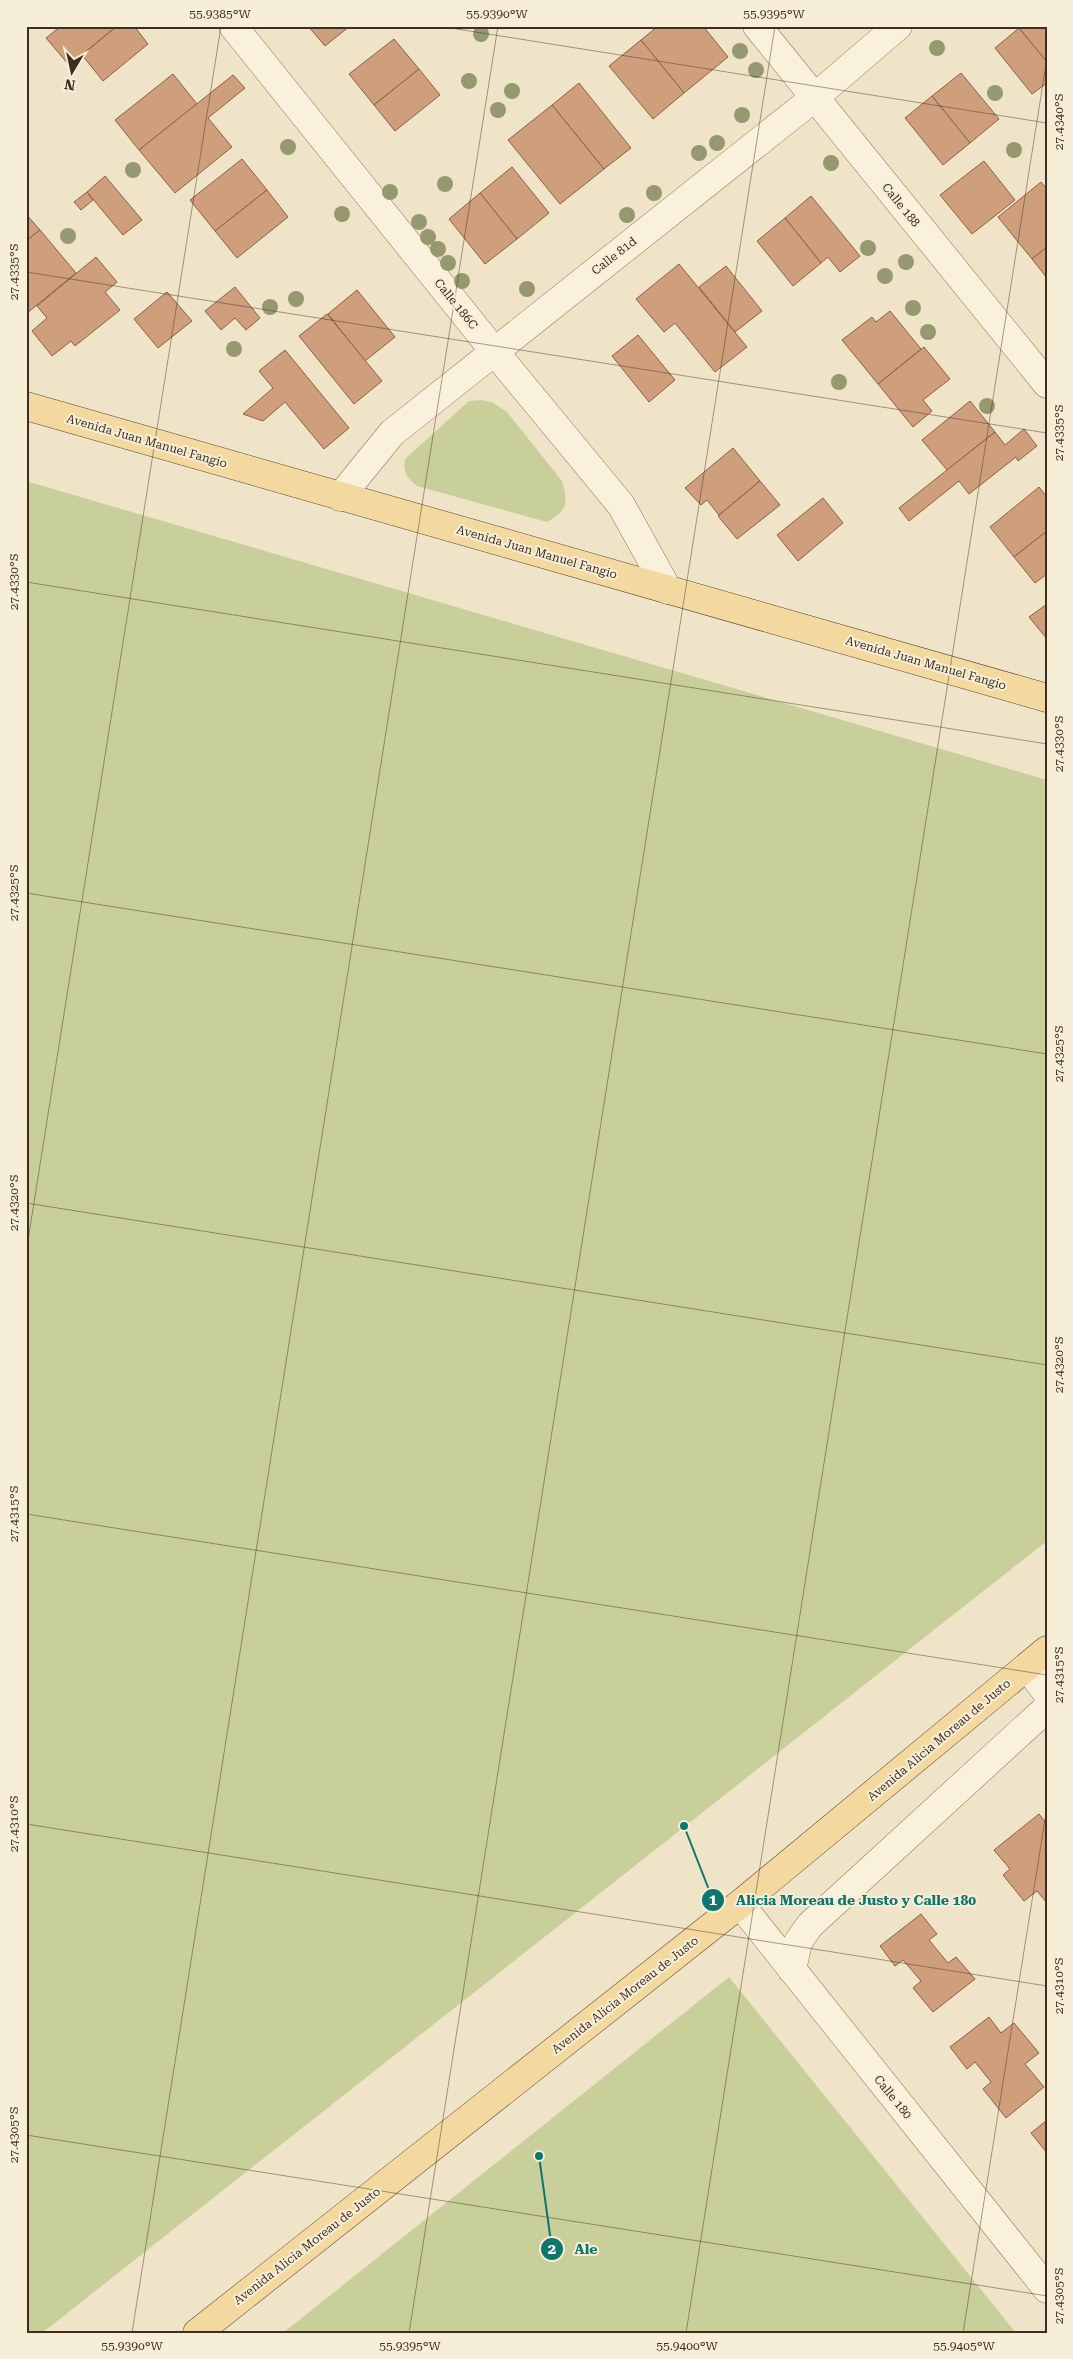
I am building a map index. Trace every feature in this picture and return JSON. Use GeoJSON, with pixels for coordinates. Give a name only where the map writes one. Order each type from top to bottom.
{"type":"FeatureCollection","features":[{"type":"Feature","properties":{"kind":"main road","name":"Avenida Juan Manuel Fangio"},"geometry":{"type":"LineString","coordinates":[[26,406],[1047,698]]}},
{"type":"Feature","properties":{"kind":"main road","name":"Avenida Alicia Moreau de Justo"},"geometry":{"type":"LineString","coordinates":[[197,2333],[740,1904],[1037,1658]]}},
{"type":"Feature","properties":{"kind":"street","name":"Calle 186C"},"geometry":{"type":"LineString","coordinates":[[233,26],[494,351],[621,505],[668,590]]}},
{"type":"Feature","properties":{"kind":"street","name":"Calle 188"},"geometry":{"type":"LineString","coordinates":[[757,26],[1047,384]]}},
{"type":"Feature","properties":{"kind":"street","name":"Calle 81d"},"geometry":{"type":"LineString","coordinates":[[340,497],[392,433],[814,98],[898,26]]}},
{"type":"Feature","properties":{"kind":"street"},"geometry":{"type":"LineString","coordinates":[[1037,1658],[1047,1693]]}},
{"type":"Feature","properties":{"kind":"street"},"geometry":{"type":"LineString","coordinates":[[792,1970],[798,1942],[810,1925],[1047,1708]]}},
{"type":"Feature","properties":{"kind":"street","name":"Calle 180"},"geometry":{"type":"LineString","coordinates":[[740,1904],[1047,2289]]}},
{"type":"Feature","properties":{"kind":"green space"},"geometry":{"type":"Polygon","coordinates":[[[481,400],[492,402],[507,412],[562,481],[566,501],[565,506],[554,518],[547,522],[417,486],[406,474],[405,459],[469,401],[481,400]]]}},
{"type":"Feature","properties":{"kind":"green space"},"geometry":{"type":"Polygon","coordinates":[[[26,481],[1047,780],[1047,1541],[42,2333],[26,2333],[26,481]]]}},
{"type":"Feature","properties":{"kind":"green space"},"geometry":{"type":"Polygon","coordinates":[[[729,1977],[1016,2333],[283,2333],[729,1977]]]}},
{"type":"Feature","properties":{"kind":"building"},"geometry":{"type":"Polygon","coordinates":[[[61,26],[117,26],[69,65],[46,38],[61,26]]]}},
{"type":"Feature","properties":{"kind":"building"},"geometry":{"type":"Polygon","coordinates":[[[117,26],[134,26],[148,44],[103,81],[82,55],[117,26]]]}},
{"type":"Feature","properties":{"kind":"building"},"geometry":{"type":"Polygon","coordinates":[[[308,26],[350,26],[325,46],[308,26]]]}},
{"type":"Feature","properties":{"kind":"building"},"geometry":{"type":"Polygon","coordinates":[[[658,26],[703,26],[728,57],[684,93],[641,40],[658,26]]]}},
{"type":"Feature","properties":{"kind":"building"},"geometry":{"type":"Polygon","coordinates":[[[1022,26],[1047,26],[1047,62],[1019,28],[1022,26]]]}},
{"type":"Feature","properties":{"kind":"building"},"geometry":{"type":"Polygon","coordinates":[[[1019,28],[1047,62],[1047,83],[1032,94],[995,48],[1019,28]]]}},
{"type":"Feature","properties":{"kind":"building"},"geometry":{"type":"Polygon","coordinates":[[[394,39],[419,69],[374,105],[349,74],[394,39]]]}},
{"type":"Feature","properties":{"kind":"building"},"geometry":{"type":"Polygon","coordinates":[[[641,40],[684,93],[653,119],[609,66],[641,40]]]}},
{"type":"Feature","properties":{"kind":"building"},"geometry":{"type":"Polygon","coordinates":[[[419,69],[440,95],[395,131],[374,105],[419,69]]]}},
{"type":"Feature","properties":{"kind":"building"},"geometry":{"type":"Polygon","coordinates":[[[961,73],[999,119],[970,143],[932,96],[961,73]]]}},
{"type":"Feature","properties":{"kind":"building"},"geometry":{"type":"Polygon","coordinates":[[[173,74],[197,104],[139,150],[115,120],[173,74]]]}},
{"type":"Feature","properties":{"kind":"building"},"geometry":{"type":"Polygon","coordinates":[[[233,75],[245,88],[208,118],[232,147],[175,193],[139,150],[233,75]]]}},
{"type":"Feature","properties":{"kind":"building"},"geometry":{"type":"Polygon","coordinates":[[[579,83],[631,148],[604,169],[552,105],[579,83]]]}},
{"type":"Feature","properties":{"kind":"building"},"geometry":{"type":"Polygon","coordinates":[[[932,96],[970,143],[943,165],[905,118],[932,96]]]}},
{"type":"Feature","properties":{"kind":"building"},"geometry":{"type":"Polygon","coordinates":[[[552,105],[604,169],[560,204],[508,140],[552,105]]]}},
{"type":"Feature","properties":{"kind":"building"},"geometry":{"type":"Polygon","coordinates":[[[242,159],[267,190],[215,231],[190,200],[242,159]]]}},
{"type":"Feature","properties":{"kind":"building"},"geometry":{"type":"Polygon","coordinates":[[[984,161],[1015,200],[972,234],[940,195],[984,161]]]}},
{"type":"Feature","properties":{"kind":"building"},"geometry":{"type":"Polygon","coordinates":[[[512,167],[549,213],[517,239],[480,193],[512,167]]]}},
{"type":"Feature","properties":{"kind":"building"},"geometry":{"type":"Polygon","coordinates":[[[105,176],[142,220],[123,235],[87,192],[105,176]]]}},
{"type":"Feature","properties":{"kind":"building"},"geometry":{"type":"Polygon","coordinates":[[[1041,182],[1047,189],[1047,247],[1032,259],[998,217],[1041,182]]]}},
{"type":"Feature","properties":{"kind":"building"},"geometry":{"type":"Polygon","coordinates":[[[267,190],[288,217],[237,258],[215,231],[267,190]]]}},
{"type":"Feature","properties":{"kind":"building"},"geometry":{"type":"Polygon","coordinates":[[[87,192],[93,200],[81,210],[74,202],[87,192]]]}},
{"type":"Feature","properties":{"kind":"building"},"geometry":{"type":"Polygon","coordinates":[[[480,193],[517,239],[485,264],[449,219],[480,193]]]}},
{"type":"Feature","properties":{"kind":"building"},"geometry":{"type":"Polygon","coordinates":[[[811,196],[860,256],[840,272],[828,257],[821,263],[785,218],[811,196]]]}},
{"type":"Feature","properties":{"kind":"building"},"geometry":{"type":"Polygon","coordinates":[[[26,214],[40,230],[26,241],[26,214]]]}},
{"type":"Feature","properties":{"kind":"building"},"geometry":{"type":"Polygon","coordinates":[[[785,218],[821,263],[793,286],[757,241],[785,218]]]}},
{"type":"Feature","properties":{"kind":"building"},"geometry":{"type":"Polygon","coordinates":[[[40,230],[76,273],[26,314],[26,241],[40,230]]]}},
{"type":"Feature","properties":{"kind":"building"},"geometry":{"type":"Polygon","coordinates":[[[1047,247],[1047,278],[1032,259],[1047,247]]]}},
{"type":"Feature","properties":{"kind":"building"},"geometry":{"type":"Polygon","coordinates":[[[96,257],[117,282],[105,292],[120,310],[75,346],[71,341],[52,356],[32,331],[47,318],[37,306],[96,257]]]}},
{"type":"Feature","properties":{"kind":"building"},"geometry":{"type":"Polygon","coordinates":[[[679,264],[747,347],[715,372],[675,323],[664,332],[636,299],[679,264]]]}},
{"type":"Feature","properties":{"kind":"building"},"geometry":{"type":"Polygon","coordinates":[[[726,266],[762,311],[735,332],[699,287],[726,266]]]}},
{"type":"Feature","properties":{"kind":"building"},"geometry":{"type":"Polygon","coordinates":[[[235,287],[260,318],[246,330],[235,318],[221,330],[205,311],[235,287]]]}},
{"type":"Feature","properties":{"kind":"building"},"geometry":{"type":"Polygon","coordinates":[[[357,290],[395,337],[365,361],[328,314],[357,290]]]}},
{"type":"Feature","properties":{"kind":"building"},"geometry":{"type":"Polygon","coordinates":[[[167,292],[192,321],[158,348],[134,319],[167,292]]]}},
{"type":"Feature","properties":{"kind":"building"},"geometry":{"type":"Polygon","coordinates":[[[890,311],[921,349],[878,384],[842,340],[872,317],[876,322],[890,311]]]}},
{"type":"Feature","properties":{"kind":"building"},"geometry":{"type":"Polygon","coordinates":[[[327,314],[382,381],[354,404],[299,336],[327,314]]]}},
{"type":"Feature","properties":{"kind":"building"},"geometry":{"type":"Polygon","coordinates":[[[638,335],[675,380],[649,402],[612,356],[638,335]]]}},
{"type":"Feature","properties":{"kind":"building"},"geometry":{"type":"Polygon","coordinates":[[[924,347],[950,379],[923,400],[932,411],[913,427],[878,384],[924,347]]]}},
{"type":"Feature","properties":{"kind":"building"},"geometry":{"type":"Polygon","coordinates":[[[285,350],[349,428],[324,449],[285,402],[263,421],[243,414],[273,388],[259,371],[285,350]]]}},
{"type":"Feature","properties":{"kind":"building"},"geometry":{"type":"Polygon","coordinates":[[[970,401],[995,432],[947,470],[922,440],[970,401]]]}},
{"type":"Feature","properties":{"kind":"building"},"geometry":{"type":"Polygon","coordinates":[[[1024,429],[1037,446],[1018,461],[1016,457],[969,494],[959,481],[909,521],[899,508],[995,432],[1005,445],[1024,429]]]}},
{"type":"Feature","properties":{"kind":"building"},"geometry":{"type":"Polygon","coordinates":[[[733,448],[760,481],[719,515],[707,500],[701,505],[685,488],[733,448]]]}},
{"type":"Feature","properties":{"kind":"building"},"geometry":{"type":"Polygon","coordinates":[[[760,481],[780,505],[737,539],[718,516],[760,481]]]}},
{"type":"Feature","properties":{"kind":"building"},"geometry":{"type":"Polygon","coordinates":[[[1039,487],[1047,497],[1047,531],[1014,557],[990,527],[1039,487]]]}},
{"type":"Feature","properties":{"kind":"building"},"geometry":{"type":"Polygon","coordinates":[[[823,498],[843,523],[798,561],[777,535],[823,498]]]}},
{"type":"Feature","properties":{"kind":"building"},"geometry":{"type":"Polygon","coordinates":[[[1047,531],[1047,574],[1035,583],[1014,557],[1047,531]]]}},
{"type":"Feature","properties":{"kind":"building"},"geometry":{"type":"Polygon","coordinates":[[[1047,604],[1047,639],[1029,617],[1047,604]]]}},
{"type":"Feature","properties":{"kind":"building"},"geometry":{"type":"Polygon","coordinates":[[[1039,1814],[1047,1824],[1047,1903],[1037,1891],[1024,1901],[1003,1875],[1010,1869],[994,1850],[1039,1814]]]}},
{"type":"Feature","properties":{"kind":"building"},"geometry":{"type":"Polygon","coordinates":[[[921,1914],[937,1934],[929,1940],[948,1963],[956,1957],[975,1979],[933,2012],[913,1988],[921,1981],[903,1960],[895,1966],[880,1946],[921,1914]]]}},
{"type":"Feature","properties":{"kind":"building"},"geometry":{"type":"Polygon","coordinates":[[[989,2017],[1001,2033],[1014,2023],[1039,2053],[1025,2064],[1044,2087],[1006,2118],[983,2089],[991,2082],[975,2062],[967,2069],[950,2047],[989,2017]]]}},
{"type":"Feature","properties":{"kind":"building"},"geometry":{"type":"Polygon","coordinates":[[[1047,2120],[1047,2153],[1031,2133],[1047,2120]]]}},
{"type":"Feature","properties":{"kind":"place","name":"Alicia Moreau de Justo y Calle 180"},"geometry":{"type":"Point","coordinates":[684,1826]}},
{"type":"Feature","properties":{"kind":"place","name":"Ale"},"geometry":{"type":"Point","coordinates":[539,2156]}}]}
